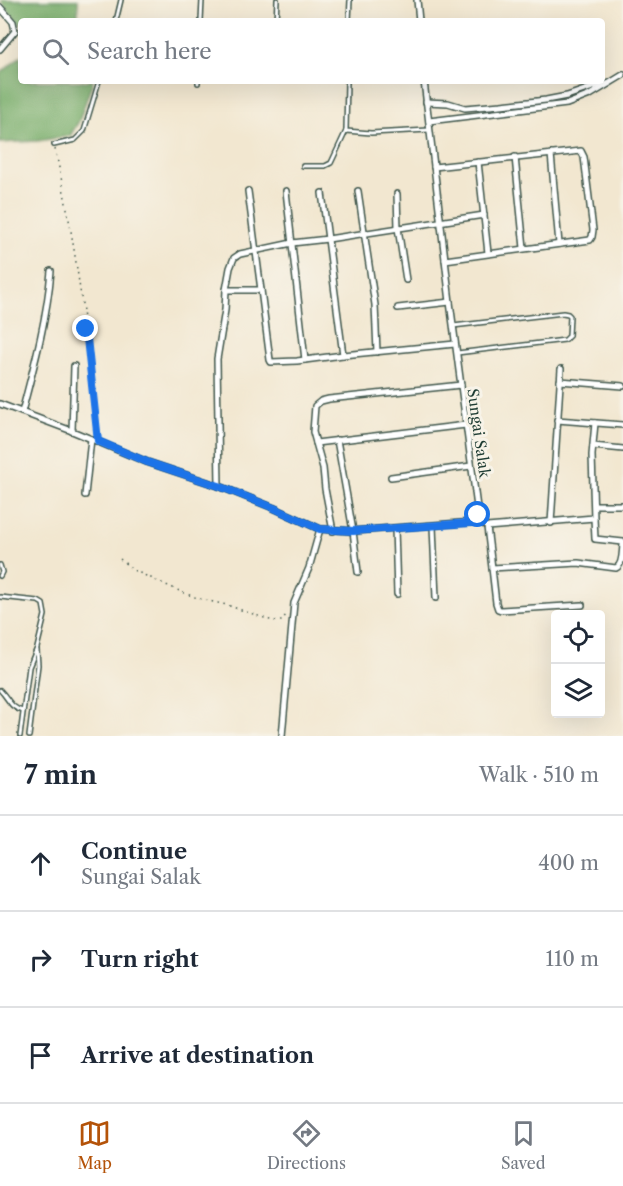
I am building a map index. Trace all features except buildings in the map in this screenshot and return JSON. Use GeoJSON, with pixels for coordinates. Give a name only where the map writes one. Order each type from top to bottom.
{"type":"FeatureCollection","features":[{"type":"Feature","properties":{"kind":"street"},"geometry":{"type":"LineString","coordinates":[[417,0],[419,18]]}},
{"type":"Feature","properties":{"kind":"street"},"geometry":{"type":"LineString","coordinates":[[0,7],[13,22],[15,31],[0,49]]}},
{"type":"Feature","properties":{"kind":"street"},"geometry":{"type":"LineString","coordinates":[[429,121],[567,104],[590,95],[623,75]]}},
{"type":"Feature","properties":{"kind":"street"},"geometry":{"type":"LineString","coordinates":[[605,83],[610,84]]}},
{"type":"Feature","properties":{"kind":"street","name":"Sungai Salak"},"geometry":{"type":"LineString","coordinates":[[424,84],[477,518]]}},
{"type":"Feature","properties":{"kind":"street"},"geometry":{"type":"LineString","coordinates":[[426,102],[448,103],[465,108],[501,105],[567,96],[601,84]]}},
{"type":"Feature","properties":{"kind":"street"},"geometry":{"type":"LineString","coordinates":[[434,167],[551,153],[582,152],[592,230],[590,240],[445,260]]}},
{"type":"Feature","properties":{"kind":"street"},"geometry":{"type":"LineString","coordinates":[[551,153],[559,244]]}},
{"type":"Feature","properties":{"kind":"street"},"geometry":{"type":"LineString","coordinates":[[515,157],[524,248]]}},
{"type":"Feature","properties":{"kind":"street"},"geometry":{"type":"LineString","coordinates":[[478,162],[488,253]]}},
{"type":"Feature","properties":{"kind":"street"},"geometry":{"type":"LineString","coordinates":[[248,191],[270,360],[273,362],[305,360],[455,344]]}},
{"type":"Feature","properties":{"kind":"street"},"geometry":{"type":"LineString","coordinates":[[286,191],[305,360]]}},
{"type":"Feature","properties":{"kind":"street"},"geometry":{"type":"LineString","coordinates":[[358,191],[375,304],[376,352]]}},
{"type":"Feature","properties":{"kind":"street"},"geometry":{"type":"LineString","coordinates":[[322,192],[343,355]]}},
{"type":"Feature","properties":{"kind":"street"},"geometry":{"type":"LineString","coordinates":[[397,194],[398,228],[406,280]]}},
{"type":"Feature","properties":{"kind":"street"},"geometry":{"type":"LineString","coordinates":[[219,486],[217,360],[226,290],[234,258],[240,254],[292,243],[484,215]]}},
{"type":"Feature","properties":{"kind":"street"},"geometry":{"type":"LineString","coordinates":[[22,412],[40,342],[51,271]]}},
{"type":"Feature","properties":{"kind":"street"},"geometry":{"type":"LineString","coordinates":[[226,290],[261,290]]}},
{"type":"Feature","properties":{"kind":"street"},"geometry":{"type":"LineString","coordinates":[[398,308],[450,302]]}},
{"type":"Feature","properties":{"kind":"street"},"geometry":{"type":"LineString","coordinates":[[72,430],[74,366]]}},
{"type":"Feature","properties":{"kind":"street"},"geometry":{"type":"LineString","coordinates":[[551,523],[561,369]]}},
{"type":"Feature","properties":{"kind":"street"},"geometry":{"type":"LineString","coordinates":[[560,381],[623,386]]}},
{"type":"Feature","properties":{"kind":"street"},"geometry":{"type":"LineString","coordinates":[[333,531],[323,468],[314,432],[315,406],[329,399],[460,385]]}},
{"type":"Feature","properties":{"kind":"street"},"geometry":{"type":"LineString","coordinates":[[0,404],[72,430],[147,462],[219,486],[320,529],[353,531],[433,526],[470,523],[477,518],[487,526],[594,518]]}},
{"type":"Feature","properties":{"kind":"street"},"geometry":{"type":"LineString","coordinates":[[557,420],[623,425]]}},
{"type":"Feature","properties":{"kind":"street"},"geometry":{"type":"LineString","coordinates":[[492,568],[578,563],[616,568],[620,566],[623,544],[595,539],[592,455],[595,423]]}},
{"type":"Feature","properties":{"kind":"street"},"geometry":{"type":"LineString","coordinates":[[316,443],[466,425]]}},
{"type":"Feature","properties":{"kind":"street"},"geometry":{"type":"LineString","coordinates":[[85,495],[91,439]]}},
{"type":"Feature","properties":{"kind":"street"},"geometry":{"type":"LineString","coordinates":[[337,440],[358,572]]}},
{"type":"Feature","properties":{"kind":"street"},"geometry":{"type":"LineString","coordinates":[[593,446],[623,449]]}},
{"type":"Feature","properties":{"kind":"street"},"geometry":{"type":"LineString","coordinates":[[391,477],[471,466]]}},
{"type":"Feature","properties":{"kind":"street"},"geometry":{"type":"LineString","coordinates":[[595,505],[623,505]]}},
{"type":"Feature","properties":{"kind":"street"},"geometry":{"type":"LineString","coordinates":[[433,526],[436,598]]}},
{"type":"Feature","properties":{"kind":"street"},"geometry":{"type":"LineString","coordinates":[[487,526],[495,603],[498,609],[582,605]]}},
{"type":"Feature","properties":{"kind":"street"},"geometry":{"type":"LineString","coordinates":[[395,528],[397,594]]}},
{"type":"Feature","properties":{"kind":"street"},"geometry":{"type":"LineString","coordinates":[[282,736],[294,603],[309,568],[320,529]]}},
{"type":"Feature","properties":{"kind":"lane"},"geometry":{"type":"LineString","coordinates":[[117,18],[121,0]]}},
{"type":"Feature","properties":{"kind":"lane"},"geometry":{"type":"LineString","coordinates":[[201,18],[202,0]]}},
{"type":"Feature","properties":{"kind":"lane"},"geometry":{"type":"LineString","coordinates":[[276,18],[277,0]]}},
{"type":"Feature","properties":{"kind":"lane"},"geometry":{"type":"LineString","coordinates":[[349,18],[350,0]]}},
{"type":"Feature","properties":{"kind":"lane"},"geometry":{"type":"LineString","coordinates":[[54,145],[75,140],[84,131],[98,84]]}},
{"type":"Feature","properties":{"kind":"lane"},"geometry":{"type":"LineString","coordinates":[[303,166],[325,166],[332,163],[346,131],[347,84]]}},
{"type":"Feature","properties":{"kind":"lane"},"geometry":{"type":"LineString","coordinates":[[346,131],[371,133],[430,130]]}},
{"type":"Feature","properties":{"kind":"lane"},"geometry":{"type":"LineString","coordinates":[[453,326],[563,313],[570,316],[569,336],[565,340],[456,353]]}},
{"type":"Feature","properties":{"kind":"lane"},"geometry":{"type":"LineString","coordinates":[[0,565],[2,572],[0,576]]}},
{"type":"Feature","properties":{"kind":"lane"},"geometry":{"type":"LineString","coordinates":[[0,597],[31,600],[43,604],[45,615],[37,648],[29,667],[20,736]]}},
{"type":"Feature","properties":{"kind":"lane"},"geometry":{"type":"LineString","coordinates":[[29,736],[38,665],[37,648]]}},
{"type":"Feature","properties":{"kind":"lane"},"geometry":{"type":"LineString","coordinates":[[0,690],[14,708],[23,711]]}},
{"type":"Feature","properties":{"kind":"path"},"geometry":{"type":"LineString","coordinates":[[54,145],[63,186],[86,329],[98,441]]}},
{"type":"Feature","properties":{"kind":"path"},"geometry":{"type":"LineString","coordinates":[[120,559],[133,570],[184,593],[270,620],[280,622],[294,603]]}},
{"type":"Feature","properties":{"kind":"green space"},"geometry":{"type":"Polygon","coordinates":[[[2,0],[78,0],[78,18],[18,18],[18,22],[1,2],[2,0]]]}},
{"type":"Feature","properties":{"kind":"green space"},"geometry":{"type":"Polygon","coordinates":[[[18,59],[18,84],[92,84],[79,121],[70,136],[0,143],[0,74],[18,59]]]}},
{"type":"Feature","properties":{"kind":"route"},"geometry":{"type":"LineString","coordinates":[[86,329],[98,441],[147,462],[219,486],[320,529],[353,531],[470,523],[474,522],[478,515]]}}]}
